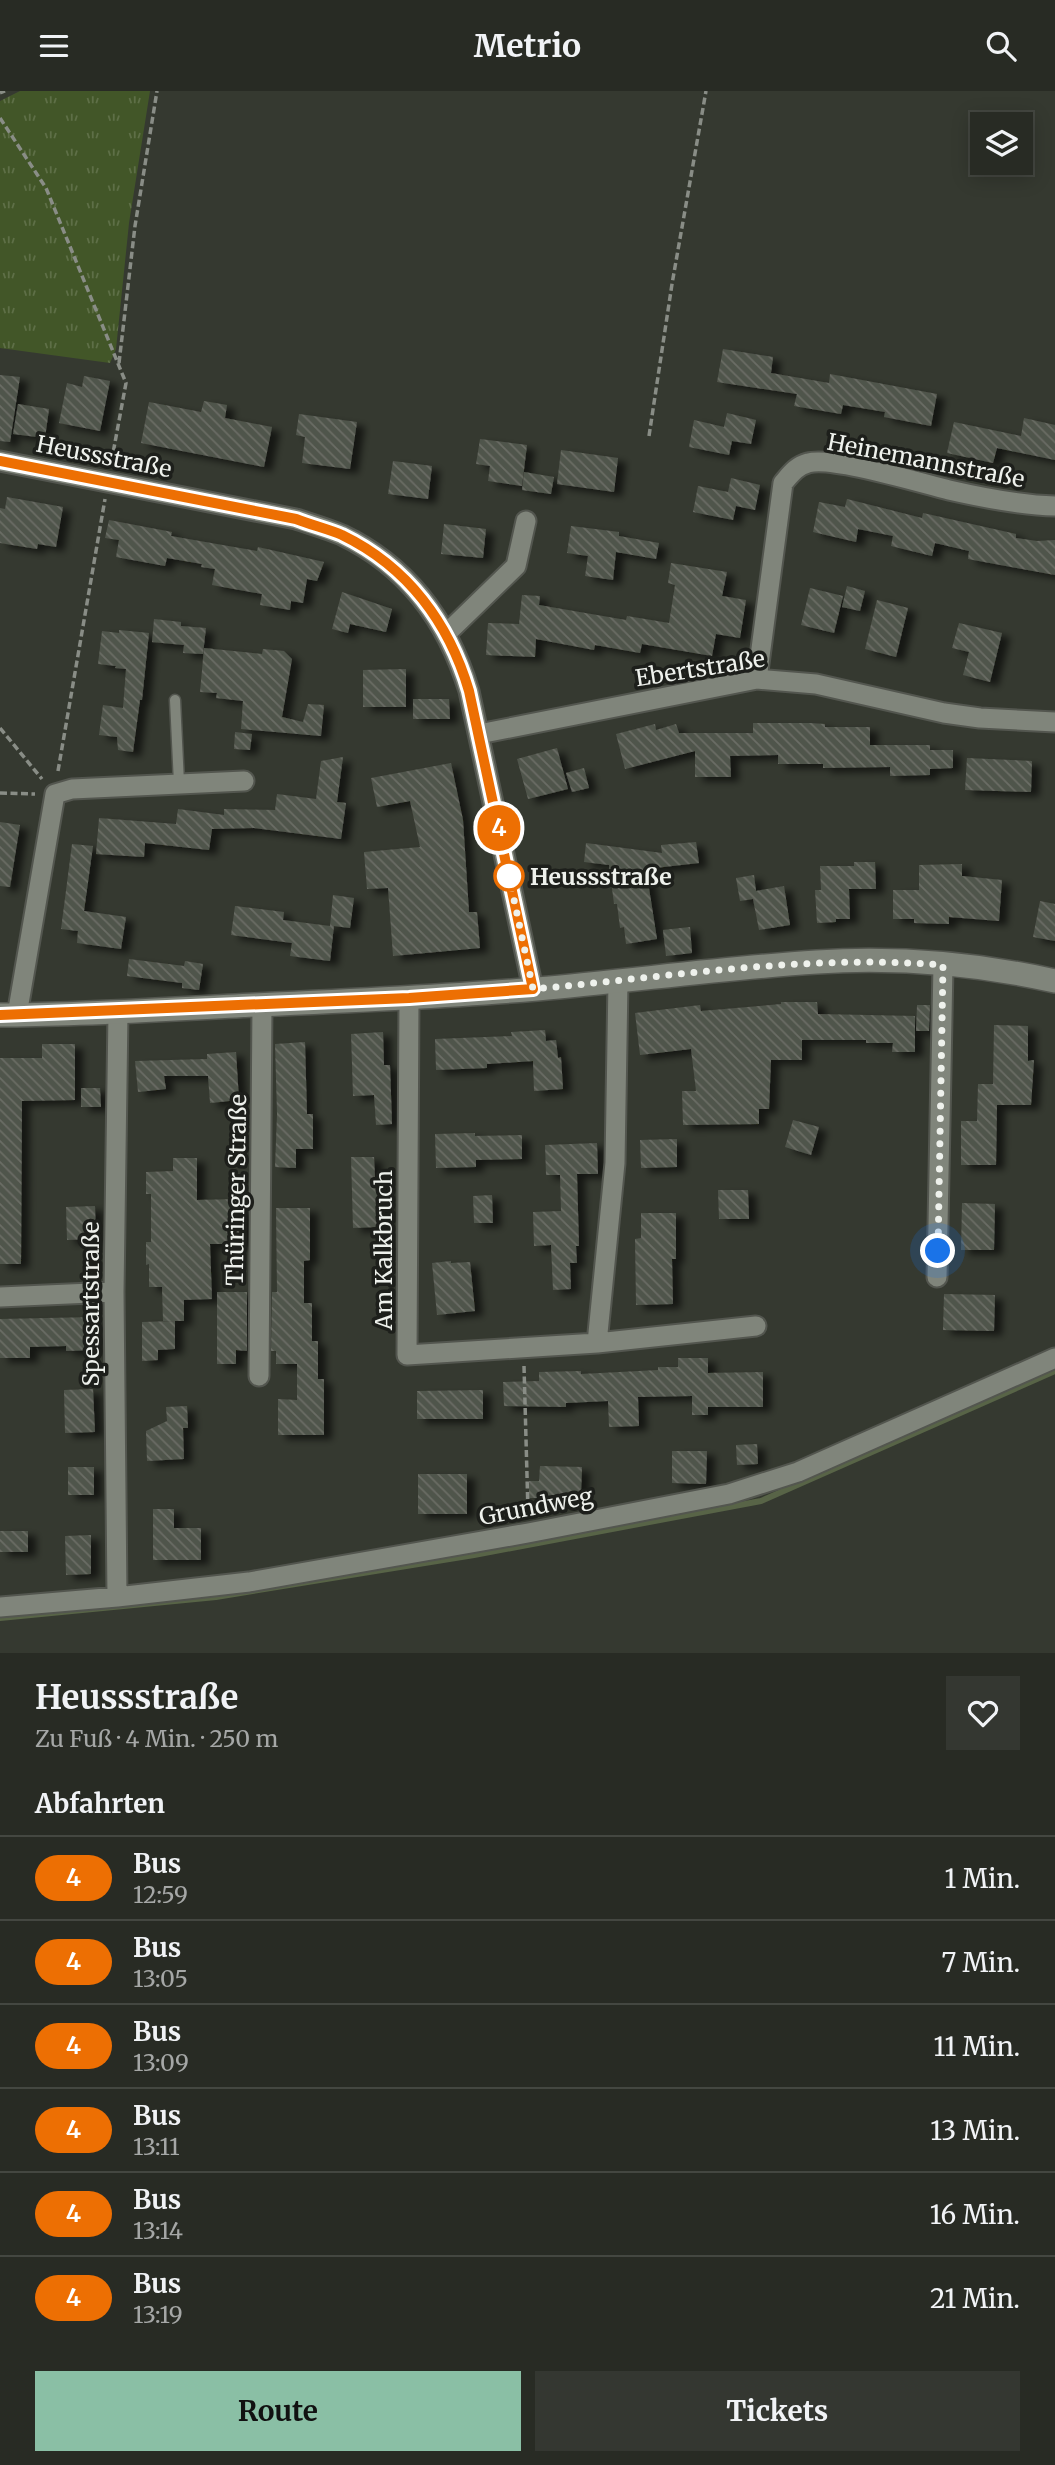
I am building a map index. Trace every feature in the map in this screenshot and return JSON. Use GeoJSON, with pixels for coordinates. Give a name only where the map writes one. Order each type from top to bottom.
{"type":"FeatureCollection","features":[{"type":"Feature","properties":{"kind":"street","name":"Heussstraße"},"geometry":{"type":"LineString","coordinates":[[0,461],[296,519],[341,535],[374,554],[401,575],[425,601],[447,633],[460,662],[479,734],[533,989]]}},
{"type":"Feature","properties":{"kind":"street","name":"Heinemannstraße"},"geometry":{"type":"LineString","coordinates":[[757,679],[783,483],[794,469],[821,461],[857,467],[997,501],[1055,506]]}},
{"type":"Feature","properties":{"kind":"street"},"geometry":{"type":"LineString","coordinates":[[447,633],[516,566],[526,521]]}},
{"type":"Feature","properties":{"kind":"street","name":"Ebertstraße"},"geometry":{"type":"LineString","coordinates":[[479,734],[757,679],[816,684],[944,713],[1055,722]]}},
{"type":"Feature","properties":{"kind":"street"},"geometry":{"type":"LineString","coordinates":[[244,781],[72,789],[55,794],[9,1015],[409,998],[818,962],[869,961],[943,965],[1014,973],[1055,981]]}},
{"type":"Feature","properties":{"kind":"street"},"geometry":{"type":"LineString","coordinates":[[937,1277],[943,965]]}},
{"type":"Feature","properties":{"kind":"street"},"geometry":{"type":"LineString","coordinates":[[597,1343],[615,1163],[618,981]]}},
{"type":"Feature","properties":{"kind":"street","name":"Am Kalkbruch"},"geometry":{"type":"LineString","coordinates":[[409,998],[407,1355],[597,1343],[756,1326]]}},
{"type":"Feature","properties":{"kind":"street","name":"Thüringer Straße"},"geometry":{"type":"LineString","coordinates":[[259,1376],[262,1005]]}},
{"type":"Feature","properties":{"kind":"street","name":"Spessartstraße"},"geometry":{"type":"LineString","coordinates":[[117,1597],[114,1291],[118,1012]]}},
{"type":"Feature","properties":{"kind":"street"},"geometry":{"type":"LineString","coordinates":[[0,1297],[114,1291]]}},
{"type":"Feature","properties":{"kind":"street","name":"Grundweg"},"geometry":{"type":"LineString","coordinates":[[0,1607],[249,1582],[729,1495],[798,1472],[1055,1358]]}},
{"type":"Feature","properties":{"kind":"lane"},"geometry":{"type":"LineString","coordinates":[[176,700],[179,783]]}},
{"type":"Feature","properties":{"kind":"path"},"geometry":{"type":"LineString","coordinates":[[0,93],[5,91]]}},
{"type":"Feature","properties":{"kind":"path"},"geometry":{"type":"LineString","coordinates":[[118,365],[135,226],[157,91]]}},
{"type":"Feature","properties":{"kind":"path"},"geometry":{"type":"LineString","coordinates":[[649,436],[706,91]]}},
{"type":"Feature","properties":{"kind":"path"},"geometry":{"type":"LineString","coordinates":[[0,118],[46,188],[126,383],[55,794]]}},
{"type":"Feature","properties":{"kind":"path"},"geometry":{"type":"LineString","coordinates":[[0,728],[55,794]]}},
{"type":"Feature","properties":{"kind":"path"},"geometry":{"type":"LineString","coordinates":[[0,793],[55,794]]}},
{"type":"Feature","properties":{"kind":"path"},"geometry":{"type":"LineString","coordinates":[[524,1346],[528,1533]]}},
{"type":"Feature","properties":{"kind":"green space"},"geometry":{"type":"Polygon","coordinates":[[[20,91],[150,91],[129,223],[116,349],[110,363],[0,348],[0,101],[20,91]]]}},
{"type":"Feature","properties":{"kind":"building"},"geometry":{"type":"Polygon","coordinates":[[[723,349],[773,357],[771,373],[829,383],[830,374],[937,394],[931,426],[884,417],[885,412],[843,405],[841,414],[794,406],[797,394],[717,382],[723,349]]]}},
{"type":"Feature","properties":{"kind":"building"},"geometry":{"type":"Polygon","coordinates":[[[0,375],[20,377],[10,442],[0,441],[0,375]]]}},
{"type":"Feature","properties":{"kind":"building"},"geometry":{"type":"Polygon","coordinates":[[[84,376],[110,381],[100,431],[59,423],[67,383],[82,387],[84,376]]]}},
{"type":"Feature","properties":{"kind":"building"},"geometry":{"type":"Polygon","coordinates":[[[204,401],[227,405],[225,418],[272,427],[264,467],[141,443],[149,402],[201,412],[204,401]]]}},
{"type":"Feature","properties":{"kind":"building"},"geometry":{"type":"Polygon","coordinates":[[[18,404],[49,409],[45,438],[13,434],[18,404]]]}},
{"type":"Feature","properties":{"kind":"building"},"geometry":{"type":"Polygon","coordinates":[[[727,413],[756,420],[751,444],[732,441],[729,455],[689,447],[694,420],[724,427],[727,413]]]}},
{"type":"Feature","properties":{"kind":"building"},"geometry":{"type":"Polygon","coordinates":[[[299,414],[357,422],[350,469],[302,463],[305,437],[296,435],[299,414]]]}},
{"type":"Feature","properties":{"kind":"building"},"geometry":{"type":"Polygon","coordinates":[[[1024,418],[1055,425],[1055,460],[997,448],[993,463],[947,453],[954,422],[1021,436],[1024,418]]]}},
{"type":"Feature","properties":{"kind":"building"},"geometry":{"type":"Polygon","coordinates":[[[480,439],[527,445],[522,486],[488,481],[490,466],[476,464],[480,439]]]}},
{"type":"Feature","properties":{"kind":"building"},"geometry":{"type":"Polygon","coordinates":[[[561,450],[618,458],[614,492],[557,484],[561,450]]]}},
{"type":"Feature","properties":{"kind":"building"},"geometry":{"type":"Polygon","coordinates":[[[393,461],[432,466],[428,499],[388,494],[393,461]]]}},
{"type":"Feature","properties":{"kind":"building"},"geometry":{"type":"Polygon","coordinates":[[[524,472],[554,477],[551,494],[522,490],[524,472]]]}},
{"type":"Feature","properties":{"kind":"building"},"geometry":{"type":"Polygon","coordinates":[[[731,478],[760,485],[755,510],[736,506],[733,520],[693,512],[698,486],[728,492],[731,478]]]}},
{"type":"Feature","properties":{"kind":"building"},"geometry":{"type":"Polygon","coordinates":[[[7,497],[63,507],[56,547],[38,544],[37,549],[0,543],[0,508],[5,509],[7,497]]]}},
{"type":"Feature","properties":{"kind":"building"},"geometry":{"type":"Polygon","coordinates":[[[847,499],[922,518],[923,513],[1016,534],[1016,538],[1055,540],[1055,575],[968,559],[969,551],[935,543],[932,556],[891,546],[893,536],[858,529],[856,542],[813,532],[819,502],[845,507],[847,499]]]}},
{"type":"Feature","properties":{"kind":"building"},"geometry":{"type":"Polygon","coordinates":[[[109,520],[172,532],[171,536],[257,551],[258,547],[324,562],[317,581],[307,579],[303,603],[291,601],[290,610],[260,605],[262,594],[212,585],[215,569],[201,567],[202,564],[167,558],[165,566],[116,557],[119,540],[105,538],[109,520]]]}},
{"type":"Feature","properties":{"kind":"building"},"geometry":{"type":"Polygon","coordinates":[[[444,524],[486,529],[483,558],[441,554],[444,524]]]}},
{"type":"Feature","properties":{"kind":"building"},"geometry":{"type":"Polygon","coordinates":[[[571,526],[619,532],[619,536],[659,543],[656,559],[616,552],[613,580],[585,576],[588,556],[567,553],[571,526]]]}},
{"type":"Feature","properties":{"kind":"building"},"geometry":{"type":"Polygon","coordinates":[[[671,563],[727,572],[722,596],[746,600],[740,638],[716,634],[712,656],[642,644],[640,653],[595,645],[594,650],[536,639],[535,657],[486,655],[488,623],[519,624],[522,595],[540,596],[539,605],[626,620],[627,616],[669,623],[675,585],[668,583],[671,563]]]}},
{"type":"Feature","properties":{"kind":"building"},"geometry":{"type":"Polygon","coordinates":[[[847,586],[865,591],[860,611],[842,607],[847,586]]]}},
{"type":"Feature","properties":{"kind":"building"},"geometry":{"type":"Polygon","coordinates":[[[810,588],[843,596],[834,633],[801,625],[810,588]]]}},
{"type":"Feature","properties":{"kind":"building"},"geometry":{"type":"Polygon","coordinates":[[[342,592],[392,609],[386,632],[350,624],[348,633],[332,629],[342,592]]]}},
{"type":"Feature","properties":{"kind":"building"},"geometry":{"type":"Polygon","coordinates":[[[877,600],[908,608],[896,657],[865,649],[877,600]]]}},
{"type":"Feature","properties":{"kind":"building"},"geometry":{"type":"Polygon","coordinates":[[[154,619],[181,622],[181,626],[206,628],[203,654],[183,653],[184,645],[152,642],[154,619]]]}},
{"type":"Feature","properties":{"kind":"building"},"geometry":{"type":"Polygon","coordinates":[[[959,623],[1002,633],[990,682],[963,675],[969,652],[952,648],[959,623]]]}},
{"type":"Feature","properties":{"kind":"building"},"geometry":{"type":"Polygon","coordinates":[[[119,630],[149,633],[133,752],[118,750],[117,737],[99,735],[103,705],[123,708],[126,669],[98,664],[102,631],[119,633],[119,630]]]}},
{"type":"Feature","properties":{"kind":"building"},"geometry":{"type":"Polygon","coordinates":[[[204,648],[262,654],[263,649],[284,651],[292,659],[282,717],[303,722],[308,704],[324,705],[321,736],[241,729],[243,701],[216,698],[217,693],[200,692],[204,648]]]}},
{"type":"Feature","properties":{"kind":"building"},"geometry":{"type":"Polygon","coordinates":[[[406,669],[406,707],[363,707],[363,670],[406,669]]]}},
{"type":"Feature","properties":{"kind":"building"},"geometry":{"type":"Polygon","coordinates":[[[413,699],[449,699],[450,719],[413,719],[413,699]]]}},
{"type":"Feature","properties":{"kind":"building"},"geometry":{"type":"Polygon","coordinates":[[[753,723],[870,727],[870,745],[930,745],[930,750],[953,750],[953,768],[930,769],[930,775],[890,776],[890,767],[823,768],[823,764],[778,764],[778,755],[730,756],[731,777],[695,777],[695,751],[625,769],[616,734],[655,724],[656,730],[676,724],[679,733],[753,733],[753,723]]]}},
{"type":"Feature","properties":{"kind":"building"},"geometry":{"type":"Polygon","coordinates":[[[235,732],[252,734],[250,750],[234,749],[235,732]]]}},
{"type":"Feature","properties":{"kind":"building"},"geometry":{"type":"Polygon","coordinates":[[[557,748],[568,789],[528,799],[517,759],[557,748]]]}},
{"type":"Feature","properties":{"kind":"building"},"geometry":{"type":"Polygon","coordinates":[[[343,757],[337,802],[346,803],[341,839],[254,828],[212,829],[209,850],[145,843],[144,857],[96,854],[99,818],[176,824],[178,809],[224,815],[224,809],[275,810],[277,794],[316,799],[321,761],[343,757]]]}},
{"type":"Feature","properties":{"kind":"building"},"geometry":{"type":"Polygon","coordinates":[[[967,758],[1032,761],[1031,792],[965,790],[967,758]]]}},
{"type":"Feature","properties":{"kind":"building"},"geometry":{"type":"Polygon","coordinates":[[[451,763],[463,820],[469,912],[477,912],[480,948],[393,956],[388,888],[367,889],[364,852],[420,847],[410,801],[377,807],[371,778],[451,763]]]}},
{"type":"Feature","properties":{"kind":"building"},"geometry":{"type":"Polygon","coordinates":[[[584,768],[589,788],[572,792],[566,773],[584,768]]]}},
{"type":"Feature","properties":{"kind":"building"},"geometry":{"type":"Polygon","coordinates":[[[0,822],[20,825],[10,887],[0,886],[0,822]]]}},
{"type":"Feature","properties":{"kind":"building"},"geometry":{"type":"Polygon","coordinates":[[[696,842],[699,863],[646,869],[657,939],[626,944],[624,927],[620,928],[617,904],[614,904],[609,865],[584,862],[586,843],[662,853],[661,845],[696,842]]]}},
{"type":"Feature","properties":{"kind":"building"},"geometry":{"type":"Polygon","coordinates":[[[72,844],[93,846],[84,911],[126,917],[121,949],[77,943],[78,931],[61,929],[72,844]]]}},
{"type":"Feature","properties":{"kind":"building"},"geometry":{"type":"Polygon","coordinates":[[[854,862],[875,862],[876,889],[849,889],[850,919],[817,923],[815,890],[821,890],[820,866],[854,866],[854,862]]]}},
{"type":"Feature","properties":{"kind":"building"},"geometry":{"type":"Polygon","coordinates":[[[962,864],[962,876],[1002,880],[999,921],[949,917],[949,924],[914,923],[914,919],[893,919],[893,890],[919,890],[919,865],[962,864]]]}},
{"type":"Feature","properties":{"kind":"building"},"geometry":{"type":"Polygon","coordinates":[[[754,875],[756,891],[784,886],[790,925],[759,930],[753,899],[740,901],[736,878],[754,875]]]}},
{"type":"Feature","properties":{"kind":"building"},"geometry":{"type":"Polygon","coordinates":[[[333,895],[354,898],[350,928],[334,926],[330,961],[290,956],[292,943],[231,935],[235,906],[284,912],[283,920],[330,926],[333,895]]]}},
{"type":"Feature","properties":{"kind":"building"},"geometry":{"type":"Polygon","coordinates":[[[1040,901],[1055,904],[1055,941],[1033,937],[1040,901]]]}},
{"type":"Feature","properties":{"kind":"building"},"geometry":{"type":"Polygon","coordinates":[[[690,927],[692,953],[666,956],[663,930],[690,927]]]}},
{"type":"Feature","properties":{"kind":"building"},"geometry":{"type":"Polygon","coordinates":[[[129,959],[184,966],[185,961],[203,964],[199,990],[182,988],[182,983],[127,976],[129,959]]]}},
{"type":"Feature","properties":{"kind":"building"},"geometry":{"type":"Polygon","coordinates":[[[781,1002],[817,1002],[818,1014],[915,1016],[915,1052],[892,1052],[893,1043],[866,1043],[866,1040],[802,1040],[802,1060],[771,1060],[769,1109],[759,1109],[759,1124],[683,1125],[682,1091],[696,1091],[691,1049],[640,1055],[635,1013],[700,1005],[701,1011],[781,1002]]]}},
{"type":"Feature","properties":{"kind":"building"},"geometry":{"type":"Polygon","coordinates":[[[917,1005],[930,1005],[929,1031],[916,1031],[917,1005]]]}},
{"type":"Feature","properties":{"kind":"building"},"geometry":{"type":"Polygon","coordinates":[[[994,1025],[1028,1026],[1028,1061],[1034,1060],[1031,1105],[997,1105],[996,1165],[961,1165],[961,1121],[977,1121],[978,1084],[993,1084],[994,1025]]]}},
{"type":"Feature","properties":{"kind":"building"},"geometry":{"type":"Polygon","coordinates":[[[545,1030],[546,1041],[556,1040],[558,1058],[561,1057],[563,1089],[534,1091],[533,1061],[487,1064],[487,1068],[436,1070],[435,1039],[512,1036],[511,1032],[545,1030]]]}},
{"type":"Feature","properties":{"kind":"building"},"geometry":{"type":"Polygon","coordinates":[[[383,1032],[384,1065],[390,1065],[392,1124],[376,1125],[374,1095],[353,1096],[351,1034],[383,1032]]]}},
{"type":"Feature","properties":{"kind":"building"},"geometry":{"type":"Polygon","coordinates":[[[305,1042],[307,1114],[313,1114],[313,1149],[296,1149],[296,1168],[275,1167],[275,1044],[305,1042]]]}},
{"type":"Feature","properties":{"kind":"building"},"geometry":{"type":"Polygon","coordinates":[[[42,1044],[75,1044],[75,1100],[22,1101],[21,1264],[0,1264],[0,1058],[42,1058],[42,1044]]]}},
{"type":"Feature","properties":{"kind":"building"},"geometry":{"type":"Polygon","coordinates":[[[236,1052],[239,1100],[210,1103],[208,1076],[164,1076],[166,1089],[138,1092],[135,1061],[207,1059],[207,1054],[236,1052]]]}},
{"type":"Feature","properties":{"kind":"building"},"geometry":{"type":"Polygon","coordinates":[[[81,1088],[100,1088],[101,1107],[81,1107],[81,1088]]]}},
{"type":"Feature","properties":{"kind":"building"},"geometry":{"type":"Polygon","coordinates":[[[793,1120],[819,1127],[811,1155],[785,1147],[793,1120]]]}},
{"type":"Feature","properties":{"kind":"building"},"geometry":{"type":"Polygon","coordinates":[[[475,1133],[475,1136],[522,1135],[522,1159],[476,1160],[476,1167],[436,1168],[435,1134],[475,1133]]]}},
{"type":"Feature","properties":{"kind":"building"},"geometry":{"type":"Polygon","coordinates":[[[677,1139],[677,1167],[641,1168],[640,1140],[677,1139]]]}},
{"type":"Feature","properties":{"kind":"building"},"geometry":{"type":"Polygon","coordinates":[[[597,1143],[598,1174],[577,1174],[579,1246],[576,1246],[577,1263],[570,1263],[571,1289],[553,1290],[551,1245],[534,1246],[533,1212],[561,1211],[560,1175],[546,1175],[545,1145],[597,1143]]]}},
{"type":"Feature","properties":{"kind":"building"},"geometry":{"type":"Polygon","coordinates":[[[351,1157],[374,1157],[375,1177],[384,1177],[385,1217],[377,1217],[377,1227],[353,1228],[351,1157]]]}},
{"type":"Feature","properties":{"kind":"building"},"geometry":{"type":"Polygon","coordinates":[[[173,1158],[197,1158],[197,1200],[237,1199],[237,1210],[244,1210],[244,1244],[210,1244],[212,1299],[184,1300],[184,1321],[163,1321],[162,1287],[149,1287],[149,1264],[146,1265],[146,1242],[151,1242],[151,1194],[146,1194],[146,1172],[173,1171],[173,1158]]]}},
{"type":"Feature","properties":{"kind":"building"},"geometry":{"type":"Polygon","coordinates":[[[718,1190],[748,1190],[749,1219],[719,1219],[718,1190]]]}},
{"type":"Feature","properties":{"kind":"building"},"geometry":{"type":"Polygon","coordinates":[[[492,1195],[493,1223],[474,1223],[473,1196],[492,1195]]]}},
{"type":"Feature","properties":{"kind":"building"},"geometry":{"type":"Polygon","coordinates":[[[962,1203],[995,1204],[994,1250],[961,1250],[962,1203]]]}},
{"type":"Feature","properties":{"kind":"building"},"geometry":{"type":"Polygon","coordinates":[[[95,1206],[96,1239],[67,1240],[66,1207],[95,1206]]]}},
{"type":"Feature","properties":{"kind":"building"},"geometry":{"type":"Polygon","coordinates":[[[276,1208],[310,1208],[310,1260],[304,1261],[304,1303],[312,1303],[312,1341],[318,1341],[318,1379],[324,1379],[324,1435],[278,1435],[278,1399],[297,1400],[297,1364],[276,1364],[276,1351],[271,1351],[272,1292],[277,1292],[276,1208]]]}},
{"type":"Feature","properties":{"kind":"building"},"geometry":{"type":"Polygon","coordinates":[[[641,1213],[676,1213],[676,1259],[672,1259],[673,1304],[636,1305],[635,1239],[641,1238],[641,1213]]]}},
{"type":"Feature","properties":{"kind":"building"},"geometry":{"type":"Polygon","coordinates":[[[470,1262],[475,1311],[437,1315],[432,1263],[470,1262]]]}},
{"type":"Feature","properties":{"kind":"building"},"geometry":{"type":"Polygon","coordinates":[[[217,1292],[247,1292],[247,1351],[236,1350],[236,1364],[217,1364],[217,1292]]]}},
{"type":"Feature","properties":{"kind":"building"},"geometry":{"type":"Polygon","coordinates":[[[944,1294],[995,1295],[994,1331],[943,1330],[944,1294]]]}},
{"type":"Feature","properties":{"kind":"building"},"geometry":{"type":"Polygon","coordinates":[[[95,1317],[95,1350],[66,1351],[66,1346],[30,1347],[30,1358],[0,1358],[0,1319],[95,1317]]]}},
{"type":"Feature","properties":{"kind":"building"},"geometry":{"type":"Polygon","coordinates":[[[175,1321],[175,1349],[158,1350],[158,1360],[142,1361],[142,1322],[175,1321]]]}},
{"type":"Feature","properties":{"kind":"building"},"geometry":{"type":"Polygon","coordinates":[[[678,1358],[708,1358],[708,1373],[763,1372],[763,1407],[708,1407],[708,1415],[692,1415],[692,1396],[638,1397],[639,1426],[609,1427],[608,1401],[566,1403],[566,1407],[504,1406],[503,1382],[539,1381],[539,1372],[581,1371],[581,1374],[658,1370],[658,1367],[678,1367],[678,1358]]]}},
{"type":"Feature","properties":{"kind":"building"},"geometry":{"type":"Polygon","coordinates":[[[93,1389],[95,1432],[65,1433],[64,1390],[93,1389]]]}},
{"type":"Feature","properties":{"kind":"building"},"geometry":{"type":"Polygon","coordinates":[[[483,1390],[483,1419],[417,1419],[417,1391],[483,1390]]]}},
{"type":"Feature","properties":{"kind":"building"},"geometry":{"type":"Polygon","coordinates":[[[187,1406],[188,1428],[183,1428],[184,1459],[147,1461],[146,1431],[167,1421],[166,1407],[187,1406]]]}},
{"type":"Feature","properties":{"kind":"building"},"geometry":{"type":"Polygon","coordinates":[[[757,1444],[758,1464],[737,1465],[736,1445],[757,1444]]]}},
{"type":"Feature","properties":{"kind":"building"},"geometry":{"type":"Polygon","coordinates":[[[672,1451],[707,1451],[706,1484],[672,1483],[672,1451]]]}},
{"type":"Feature","properties":{"kind":"building"},"geometry":{"type":"Polygon","coordinates":[[[540,1466],[582,1467],[581,1494],[560,1494],[560,1498],[529,1498],[529,1481],[539,1481],[540,1466]]]}},
{"type":"Feature","properties":{"kind":"building"},"geometry":{"type":"Polygon","coordinates":[[[68,1467],[94,1467],[94,1495],[68,1495],[68,1467]]]}},
{"type":"Feature","properties":{"kind":"building"},"geometry":{"type":"Polygon","coordinates":[[[418,1474],[467,1474],[467,1514],[418,1514],[418,1474]]]}},
{"type":"Feature","properties":{"kind":"building"},"geometry":{"type":"Polygon","coordinates":[[[153,1509],[174,1509],[174,1528],[201,1528],[201,1560],[153,1560],[153,1509]]]}},
{"type":"Feature","properties":{"kind":"building"},"geometry":{"type":"Polygon","coordinates":[[[0,1531],[28,1531],[28,1552],[0,1552],[0,1531]]]}},
{"type":"Feature","properties":{"kind":"building"},"geometry":{"type":"Polygon","coordinates":[[[91,1535],[91,1574],[66,1575],[65,1536],[91,1535]]]}},
{"type":"Feature","properties":{"kind":"waterway"},"geometry":{"type":"LineString","coordinates":[[0,1618],[216,1597],[474,1555],[761,1501],[1055,1371]]}},
{"type":"Feature","properties":{"kind":"bus line","name":"4"},"geometry":{"type":"LineString","coordinates":[[0,461],[296,519],[341,535],[374,554],[401,575],[425,601],[447,633],[460,662],[469,691],[533,989],[409,998],[0,1015]]}},
{"type":"Feature","properties":{"kind":"place","name":"Heussstraße"},"geometry":{"type":"Point","coordinates":[509,876]}},
{"type":"Feature","properties":{"kind":"route"},"geometry":{"type":"LineString","coordinates":[[509,876],[533,989],[818,962],[869,961],[943,965],[938,1251]]}}]}
